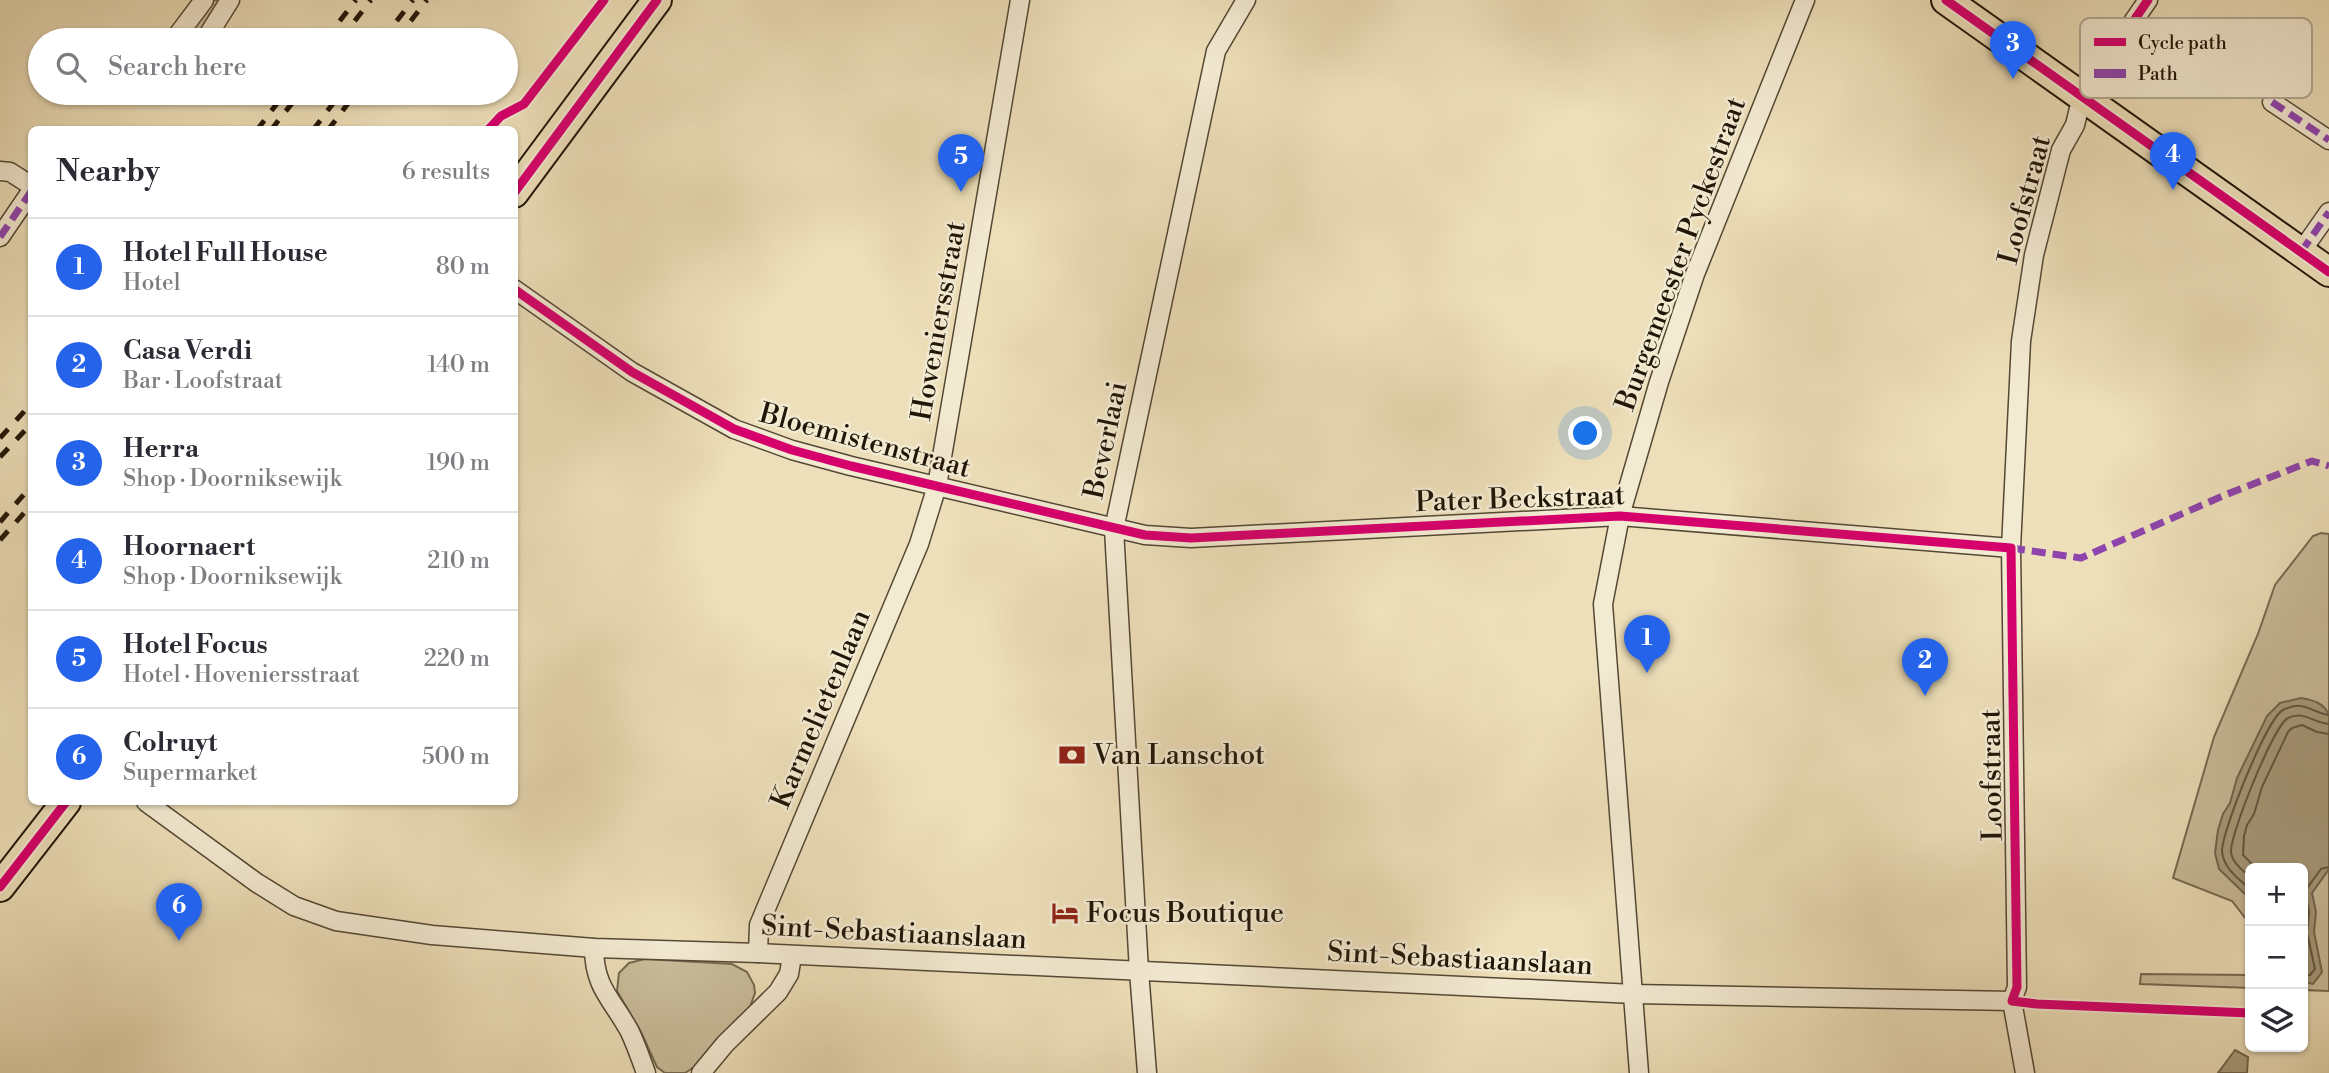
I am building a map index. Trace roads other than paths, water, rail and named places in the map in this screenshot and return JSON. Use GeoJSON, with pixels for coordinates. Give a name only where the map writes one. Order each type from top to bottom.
{"type":"FeatureCollection","features":[{"type":"Feature","properties":{"kind":"main road"},"geometry":{"type":"LineString","coordinates":[[518,188],[657,0]]}},
{"type":"Feature","properties":{"kind":"main road"},"geometry":{"type":"LineString","coordinates":[[1946,0],[2080,95]]}},
{"type":"Feature","properties":{"kind":"main road"},"geometry":{"type":"LineString","coordinates":[[2085,98],[2329,272]]}},
{"type":"Feature","properties":{"kind":"main road"},"geometry":{"type":"LineString","coordinates":[[0,887],[63,805]]}},
{"type":"Feature","properties":{"kind":"street"},"geometry":{"type":"LineString","coordinates":[[183,28],[204,0]]}},
{"type":"Feature","properties":{"kind":"street"},"geometry":{"type":"LineString","coordinates":[[212,28],[230,0]]}},
{"type":"Feature","properties":{"kind":"street","name":"Hoveniersstraat"},"geometry":{"type":"LineString","coordinates":[[937,486],[1020,0]]}},
{"type":"Feature","properties":{"kind":"street","name":"Beverlaai"},"geometry":{"type":"LineString","coordinates":[[1147,1073],[1114,529],[1216,51],[1246,0]]}},
{"type":"Feature","properties":{"kind":"street","name":"Burgemeester Pyckestraat"},"geometry":{"type":"LineString","coordinates":[[1639,1073],[1603,604],[1620,516],[1659,382],[1695,274],[1805,0]]}},
{"type":"Feature","properties":{"kind":"street","name":"Loofstraat"},"geometry":{"type":"LineString","coordinates":[[2136,18],[2148,0]]}},
{"type":"Feature","properties":{"kind":"street","name":"Loofstraat"},"geometry":{"type":"LineString","coordinates":[[2025,1073],[2012,1001],[2017,987],[2011,548],[2021,341],[2034,255],[2061,150],[2075,125],[2082,98]]}},
{"type":"Feature","properties":{"kind":"street"},"geometry":{"type":"LineString","coordinates":[[2272,102],[2329,140]]}},
{"type":"Feature","properties":{"kind":"street"},"geometry":{"type":"LineString","coordinates":[[0,171],[10,172],[28,185]]}},
{"type":"Feature","properties":{"kind":"street"},"geometry":{"type":"LineString","coordinates":[[0,237],[28,194]]}},
{"type":"Feature","properties":{"kind":"street"},"geometry":{"type":"LineString","coordinates":[[2301,252],[2329,212]]}},
{"type":"Feature","properties":{"kind":"street","name":"Bloemistenstraat"},"geometry":{"type":"LineString","coordinates":[[518,292],[632,372],[734,429],[792,450],[1114,529]]}},
{"type":"Feature","properties":{"kind":"street","name":"Karmelietenlaan"},"geometry":{"type":"LineString","coordinates":[[758,953],[759,925],[919,544],[937,486]]}},
{"type":"Feature","properties":{"kind":"street","name":"Pater Beckstraat"},"geometry":{"type":"LineString","coordinates":[[1114,529],[1145,535],[1191,538],[1620,516],[2011,548]]}},
{"type":"Feature","properties":{"kind":"street","name":"Sint-Sebastiaanslaan"},"geometry":{"type":"LineString","coordinates":[[150,805],[275,895],[314,915],[432,936],[594,948],[758,953],[1634,994],[2012,1001]]}},
{"type":"Feature","properties":{"kind":"street"},"geometry":{"type":"LineString","coordinates":[[594,948],[595,974],[629,1031],[646,1073]]}},
{"type":"Feature","properties":{"kind":"street"},"geometry":{"type":"LineString","coordinates":[[701,1073],[725,1044],[778,992],[789,974],[792,956]]}},
{"type":"Feature","properties":{"kind":"water"},"geometry":{"type":"Polygon","coordinates":[[[2301,698],[2310,700],[2318,703],[2329,715],[2329,869],[2312,893],[2316,912],[2314,932],[2322,972],[2313,984],[2308,983],[2308,863],[2245,863],[2245,894],[2219,869],[2215,853],[2218,830],[2237,778],[2267,716],[2280,703],[2301,698]]]}},
{"type":"Feature","properties":{"kind":"water"},"geometry":{"type":"Polygon","coordinates":[[[2235,1050],[2248,1057],[2247,1073],[2218,1073],[2235,1050]]]}},
{"type":"Feature","properties":{"kind":"railway"},"geometry":{"type":"LineString","coordinates":[[334,28],[356,0]]}},
{"type":"Feature","properties":{"kind":"railway"},"geometry":{"type":"LineString","coordinates":[[349,28],[371,0]]}},
{"type":"Feature","properties":{"kind":"railway"},"geometry":{"type":"LineString","coordinates":[[391,28],[413,0]]}},
{"type":"Feature","properties":{"kind":"railway"},"geometry":{"type":"LineString","coordinates":[[405,28],[427,0]]}},
{"type":"Feature","properties":{"kind":"railway"},"geometry":{"type":"LineString","coordinates":[[260,126],[276,105]]}},
{"type":"Feature","properties":{"kind":"railway"},"geometry":{"type":"LineString","coordinates":[[274,126],[291,105]]}},
{"type":"Feature","properties":{"kind":"railway"},"geometry":{"type":"LineString","coordinates":[[316,126],[332,105]]}},
{"type":"Feature","properties":{"kind":"railway"},"geometry":{"type":"LineString","coordinates":[[331,126],[347,105]]}},
{"type":"Feature","properties":{"kind":"railway"},"geometry":{"type":"LineString","coordinates":[[0,438],[28,407]]}},
{"type":"Feature","properties":{"kind":"railway"},"geometry":{"type":"LineString","coordinates":[[0,457],[28,427]]}},
{"type":"Feature","properties":{"kind":"railway"},"geometry":{"type":"LineString","coordinates":[[0,522],[28,490]]}},
{"type":"Feature","properties":{"kind":"railway"},"geometry":{"type":"LineString","coordinates":[[0,540],[28,508]]}},
{"type":"Feature","properties":{"kind":"place","name":"Herra"},"geometry":{"type":"Point","coordinates":[2013,79]}},
{"type":"Feature","properties":{"kind":"place","name":"Hoornaert"},"geometry":{"type":"Point","coordinates":[2173,190]}},
{"type":"Feature","properties":{"kind":"place","name":"Hotel Focus"},"geometry":{"type":"Point","coordinates":[961,192]}},
{"type":"Feature","properties":{"kind":"place","name":"Hotel Full House"},"geometry":{"type":"Point","coordinates":[1647,673]}},
{"type":"Feature","properties":{"kind":"place","name":"Casa Verdi"},"geometry":{"type":"Point","coordinates":[1925,696]}},
{"type":"Feature","properties":{"kind":"place","name":"Van Lanschot"},"geometry":{"type":"Point","coordinates":[1072,755]}},
{"type":"Feature","properties":{"kind":"place","name":"Focus Boutique"},"geometry":{"type":"Point","coordinates":[1065,913]}},
{"type":"Feature","properties":{"kind":"place","name":"Colruyt"},"geometry":{"type":"Point","coordinates":[179,941]}}]}
